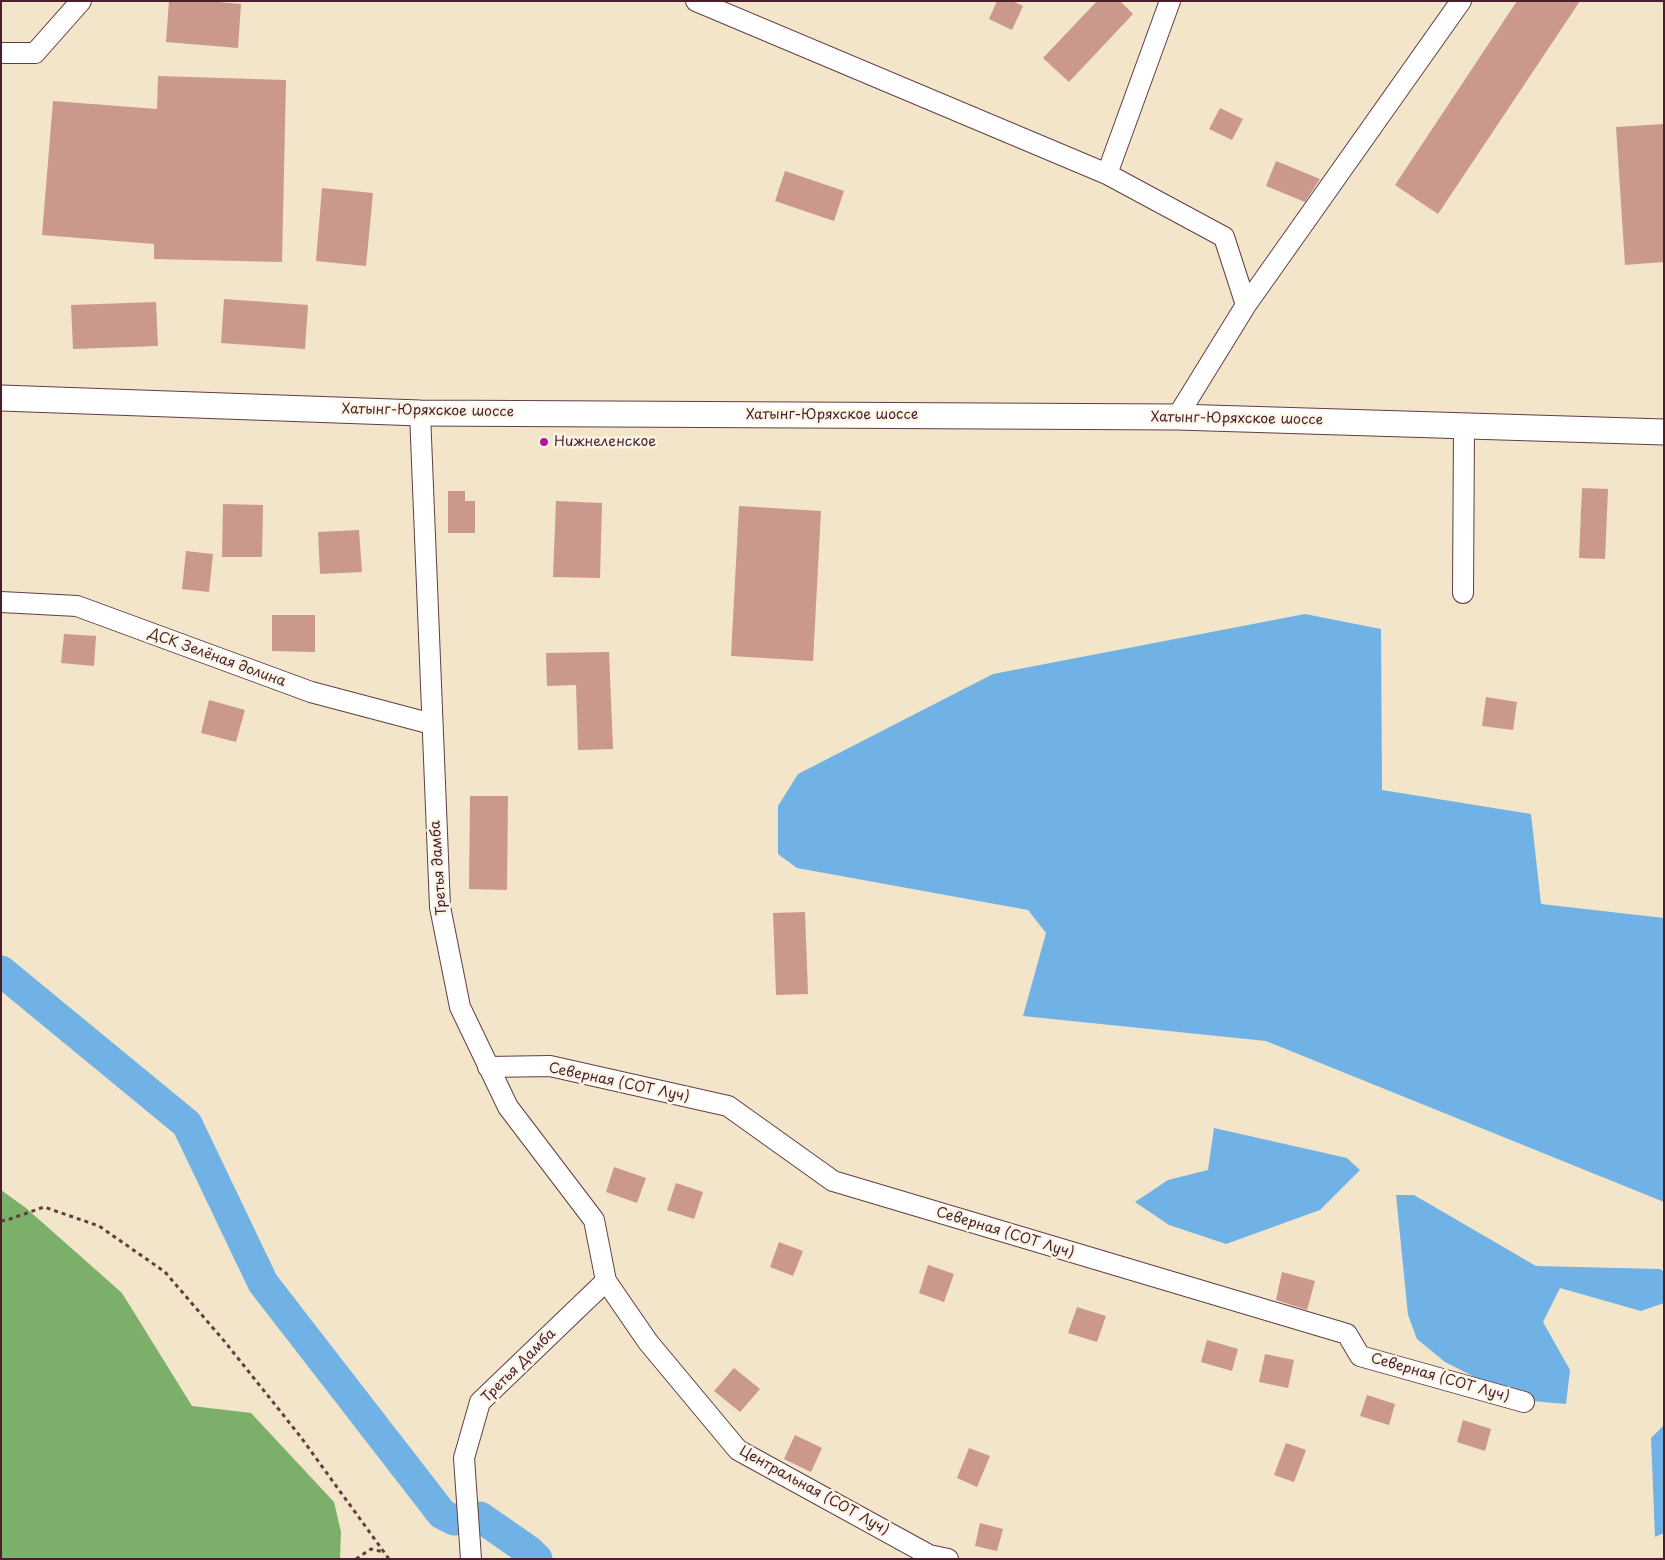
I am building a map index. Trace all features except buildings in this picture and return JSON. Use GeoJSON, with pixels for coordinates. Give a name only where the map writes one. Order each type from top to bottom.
{"type":"FeatureCollection","features":[{"type":"Feature","properties":{"kind":"main road","name":"Хатынг-Юряхское шоссе"},"geometry":{"type":"LineString","coordinates":[[1,398],[420,412],[1177,417],[1664,432]]}},
{"type":"Feature","properties":{"kind":"street"},"geometry":{"type":"LineString","coordinates":[[1,53],[35,53],[81,1]]}},
{"type":"Feature","properties":{"kind":"street"},"geometry":{"type":"LineString","coordinates":[[696,1],[1107,174],[1224,237],[1246,305]]}},
{"type":"Feature","properties":{"kind":"street"},"geometry":{"type":"LineString","coordinates":[[1107,174],[1170,1]]}},
{"type":"Feature","properties":{"kind":"street"},"geometry":{"type":"LineString","coordinates":[[1177,417],[1246,305],[1461,1]]}},
{"type":"Feature","properties":{"kind":"street","name":"Третья дамба"},"geometry":{"type":"LineString","coordinates":[[420,412],[440,907],[460,1006],[508,1107],[594,1220],[606,1281]]}},
{"type":"Feature","properties":{"kind":"street"},"geometry":{"type":"LineString","coordinates":[[1463,593],[1464,426]]}},
{"type":"Feature","properties":{"kind":"street","name":"ДСК Зелёная долина"},"geometry":{"type":"LineString","coordinates":[[1,602],[76,606],[311,692],[432,724]]}},
{"type":"Feature","properties":{"kind":"street","name":"Северная (СОТ Луч)"},"geometry":{"type":"LineString","coordinates":[[488,1067],[550,1066],[728,1106],[833,1181],[1347,1334],[1360,1356],[1524,1402]]}},
{"type":"Feature","properties":{"kind":"street","name":"Третья Дамба"},"geometry":{"type":"LineString","coordinates":[[469,1555],[464,1458],[480,1402],[606,1281]]}},
{"type":"Feature","properties":{"kind":"street","name":"Центральная (СОТ Луч)"},"geometry":{"type":"LineString","coordinates":[[606,1281],[648,1342],[738,1450],[929,1555],[948,1559]]}},
{"type":"Feature","properties":{"kind":"path"},"geometry":{"type":"LineString","coordinates":[[1,1221],[44,1207],[99,1226],[165,1272],[225,1342],[295,1429],[389,1559]]}},
{"type":"Feature","properties":{"kind":"path"},"geometry":{"type":"LineString","coordinates":[[356,1559],[371,1549],[384,1552]]}},
{"type":"Feature","properties":{"kind":"green space"},"geometry":{"type":"Polygon","coordinates":[[[1,1190],[26,1208],[122,1293],[192,1406],[251,1413],[334,1502],[341,1532],[340,1559],[1,1559],[1,1190]]]}},
{"type":"Feature","properties":{"kind":"water"},"geometry":{"type":"Polygon","coordinates":[[[1305,614],[1381,629],[1382,790],[1531,814],[1541,904],[1664,918],[1664,1202],[1266,1041],[1023,1016],[1046,933],[1028,910],[797,868],[778,854],[778,806],[798,774],[993,674],[1305,614]]]}},
{"type":"Feature","properties":{"kind":"water"},"geometry":{"type":"Polygon","coordinates":[[[1214,1128],[1347,1158],[1360,1170],[1320,1210],[1226,1244],[1169,1225],[1135,1202],[1168,1180],[1208,1170],[1214,1128]]]}},
{"type":"Feature","properties":{"kind":"water"},"geometry":{"type":"Polygon","coordinates":[[[1396,1195],[1414,1195],[1536,1266],[1660,1269],[1664,1272],[1664,1303],[1641,1311],[1560,1288],[1543,1322],[1570,1370],[1566,1404],[1520,1400],[1445,1362],[1417,1339],[1408,1315],[1396,1195]]]}},
{"type":"Feature","properties":{"kind":"water"},"geometry":{"type":"Polygon","coordinates":[[[1664,1425],[1664,1533],[1655,1537],[1651,1438],[1664,1425]]]}},
{"type":"Feature","properties":{"kind":"waterway"},"geometry":{"type":"LineString","coordinates":[[1,971],[187,1124],[263,1283],[442,1514],[454,1520]]}},
{"type":"Feature","properties":{"kind":"waterway"},"geometry":{"type":"LineString","coordinates":[[480,1517],[529,1551],[537,1559]]}},
{"type":"Feature","properties":{"kind":"place","name":"Нижнеленское"},"geometry":{"type":"Point","coordinates":[544,442]}}]}
